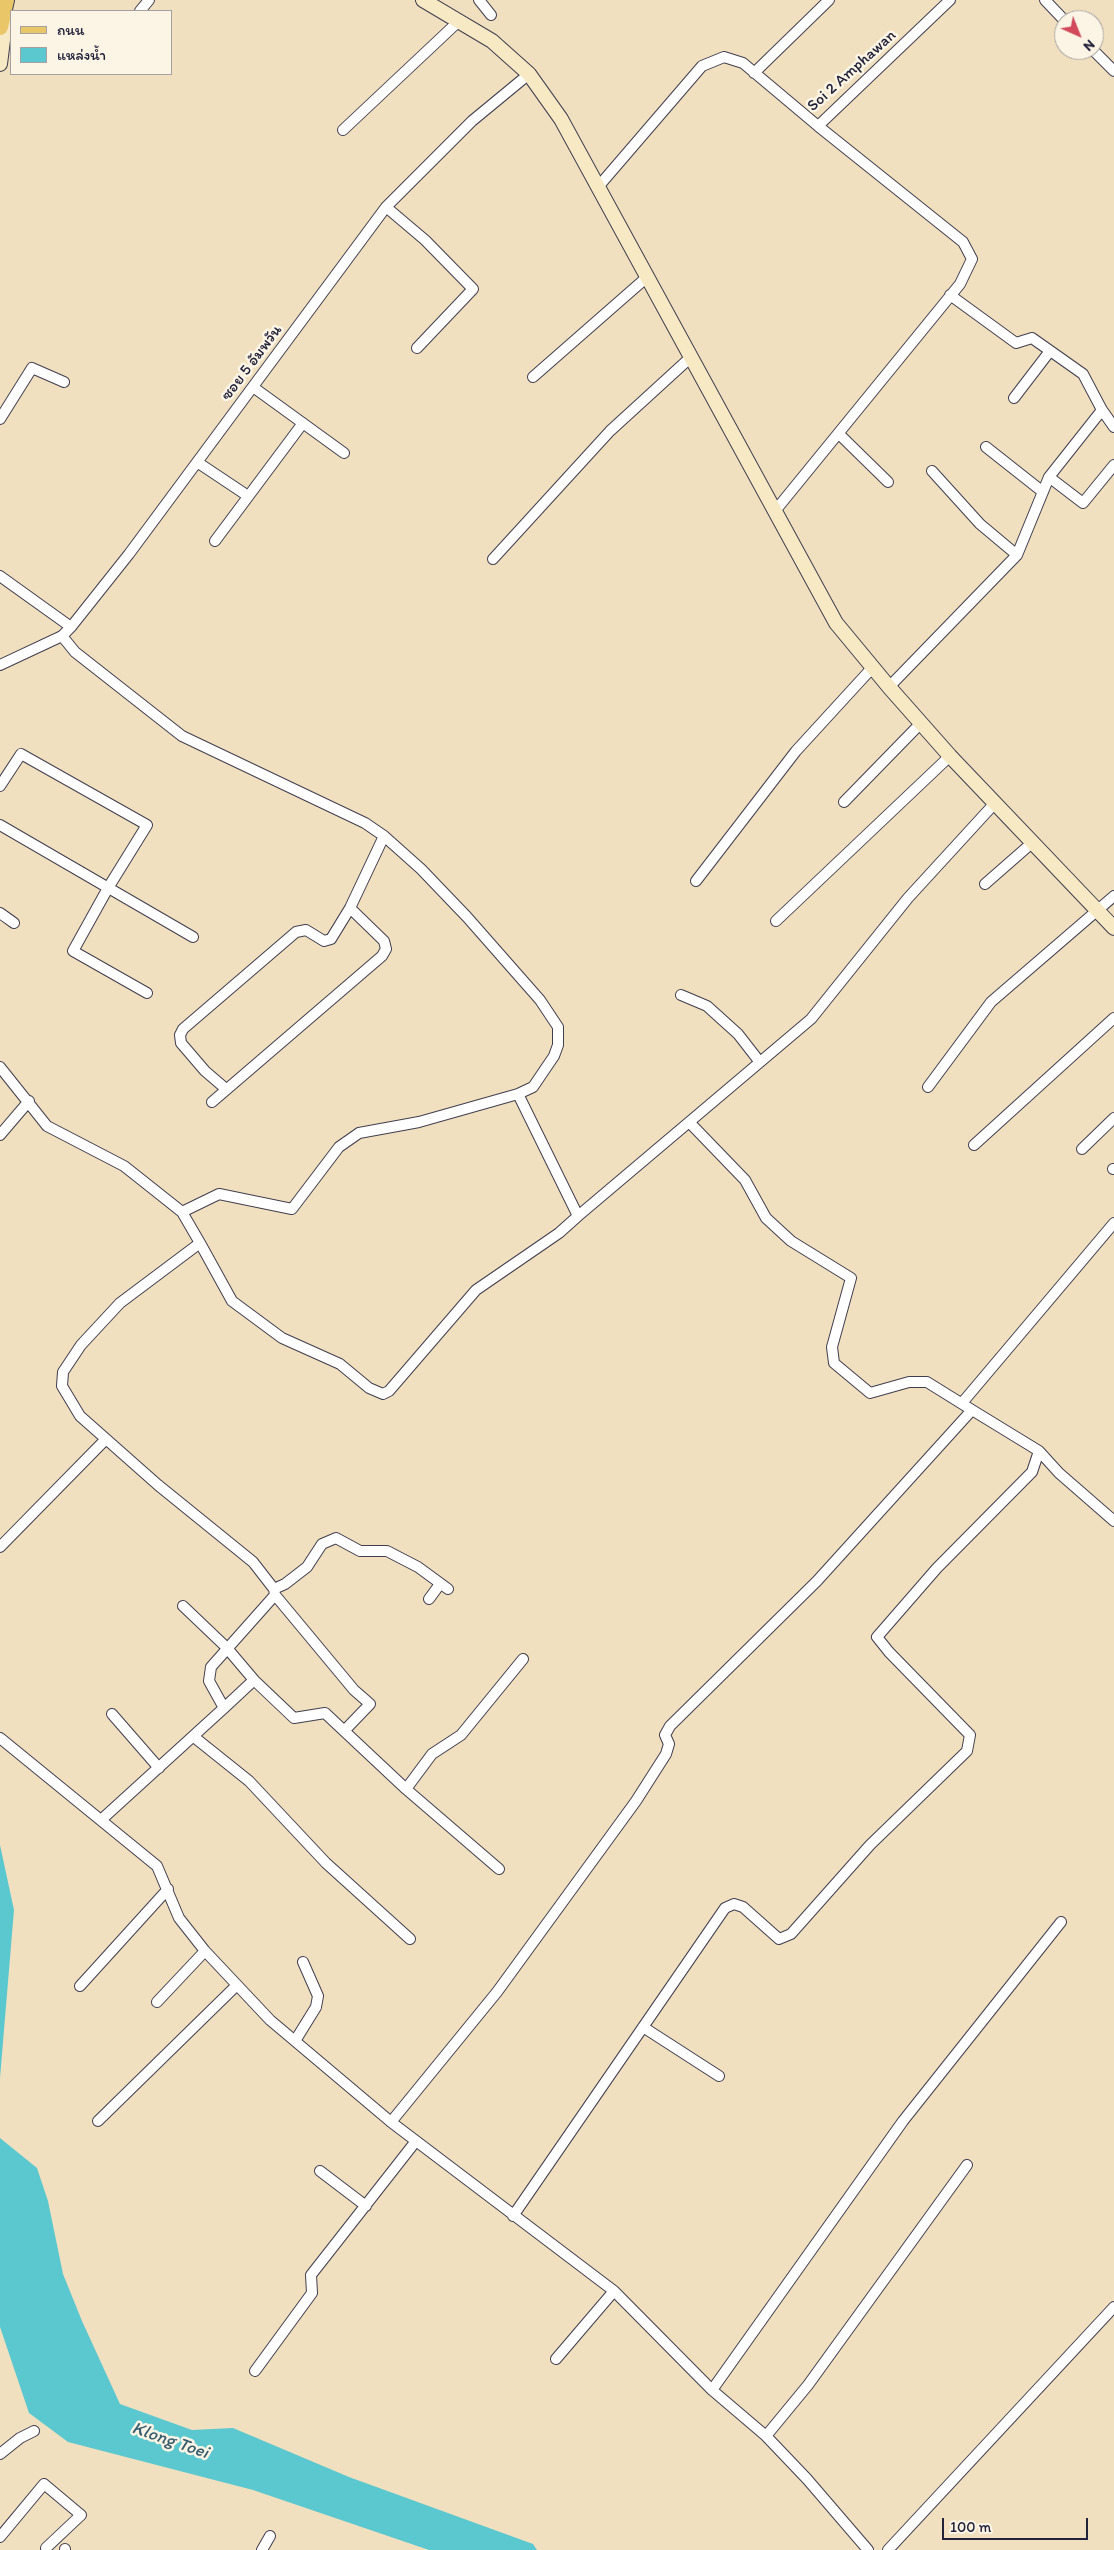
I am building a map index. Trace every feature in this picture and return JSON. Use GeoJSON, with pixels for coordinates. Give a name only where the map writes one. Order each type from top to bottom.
{"type":"FeatureCollection","features":[{"type":"Feature","properties":{"kind":"main road"},"geometry":{"type":"LineString","coordinates":[[0,26],[7,0]]}},
{"type":"Feature","properties":{"kind":"street"},"geometry":{"type":"LineString","coordinates":[[0,64],[7,0]]}},
{"type":"Feature","properties":{"kind":"street"},"geometry":{"type":"LineString","coordinates":[[141,10],[149,0]]}},
{"type":"Feature","properties":{"kind":"street"},"geometry":{"type":"LineString","coordinates":[[423,0],[460,20],[492,41],[529,74],[561,119],[646,278],[836,623],[872,668],[950,756],[1114,928]]}},
{"type":"Feature","properties":{"kind":"street"},"geometry":{"type":"LineString","coordinates":[[479,0],[491,14]]}},
{"type":"Feature","properties":{"kind":"street"},"geometry":{"type":"LineString","coordinates":[[754,73],[829,0]]}},
{"type":"Feature","properties":{"kind":"street","name":"Soi 2 Amphawan"},"geometry":{"type":"LineString","coordinates":[[598,187],[702,66],[724,57],[742,63],[818,126],[950,0]]}},
{"type":"Feature","properties":{"kind":"street"},"geometry":{"type":"LineString","coordinates":[[1045,0],[1054,10]]}},
{"type":"Feature","properties":{"kind":"street"},"geometry":{"type":"LineString","coordinates":[[343,130],[460,20]]}},
{"type":"Feature","properties":{"kind":"street"},"geometry":{"type":"LineString","coordinates":[[1103,60],[1114,71]]}},
{"type":"Feature","properties":{"kind":"street","name":"ซอย 5 อัมพวัน"},"geometry":{"type":"LineString","coordinates":[[0,665],[62,636],[71,627],[197,462],[386,207],[472,121],[529,74]]}},
{"type":"Feature","properties":{"kind":"street"},"geometry":{"type":"LineString","coordinates":[[775,511],[960,284],[972,259],[963,242],[818,126]]}},
{"type":"Feature","properties":{"kind":"street"},"geometry":{"type":"LineString","coordinates":[[386,207],[425,240],[473,289],[417,348]]}},
{"type":"Feature","properties":{"kind":"street"},"geometry":{"type":"LineString","coordinates":[[534,377],[646,278]]}},
{"type":"Feature","properties":{"kind":"street"},"geometry":{"type":"LineString","coordinates":[[950,295],[1016,343],[1032,338],[1083,374],[1102,410],[1114,427]]}},
{"type":"Feature","properties":{"kind":"street"},"geometry":{"type":"LineString","coordinates":[[1014,398],[1050,351]]}},
{"type":"Feature","properties":{"kind":"street"},"geometry":{"type":"LineString","coordinates":[[493,559],[610,431],[691,357]]}},
{"type":"Feature","properties":{"kind":"street"},"geometry":{"type":"LineString","coordinates":[[0,419],[32,368],[64,382]]}},
{"type":"Feature","properties":{"kind":"street"},"geometry":{"type":"LineString","coordinates":[[253,387],[344,453]]}},
{"type":"Feature","properties":{"kind":"street"},"geometry":{"type":"LineString","coordinates":[[889,687],[1017,555],[1049,477],[1102,410]]}},
{"type":"Feature","properties":{"kind":"street"},"geometry":{"type":"LineString","coordinates":[[214,541],[303,423]]}},
{"type":"Feature","properties":{"kind":"street"},"geometry":{"type":"LineString","coordinates":[[839,434],[888,482]]}},
{"type":"Feature","properties":{"kind":"street"},"geometry":{"type":"LineString","coordinates":[[986,447],[1043,492]]}},
{"type":"Feature","properties":{"kind":"street"},"geometry":{"type":"LineString","coordinates":[[197,462],[248,496]]}},
{"type":"Feature","properties":{"kind":"street"},"geometry":{"type":"LineString","coordinates":[[1049,477],[1083,503],[1114,465]]}},
{"type":"Feature","properties":{"kind":"street"},"geometry":{"type":"LineString","coordinates":[[932,471],[980,524],[1017,555]]}},
{"type":"Feature","properties":{"kind":"street"},"geometry":{"type":"LineString","coordinates":[[0,576],[71,627]]}},
{"type":"Feature","properties":{"kind":"street"},"geometry":{"type":"LineString","coordinates":[[62,636],[75,652],[182,736],[365,823],[384,836],[467,917],[540,1000],[558,1027],[558,1045],[554,1056],[533,1087],[518,1094],[419,1122],[360,1133],[339,1147],[292,1209],[219,1194],[182,1212]]}},
{"type":"Feature","properties":{"kind":"street"},"geometry":{"type":"LineString","coordinates":[[696,882],[796,751],[872,668]]}},
{"type":"Feature","properties":{"kind":"street"},"geometry":{"type":"LineString","coordinates":[[844,802],[921,723]]}},
{"type":"Feature","properties":{"kind":"street"},"geometry":{"type":"LineString","coordinates":[[0,786],[21,754],[147,825],[108,888],[73,951],[147,992]]}},
{"type":"Feature","properties":{"kind":"street"},"geometry":{"type":"LineString","coordinates":[[776,921],[950,756]]}},
{"type":"Feature","properties":{"kind":"street"},"geometry":{"type":"LineString","coordinates":[[0,1067],[47,1126],[124,1166],[182,1212],[232,1301],[282,1338],[340,1364],[370,1388],[383,1394],[389,1391],[476,1290],[559,1233],[690,1123],[759,1061],[811,1019],[908,898],[995,803]]}},
{"type":"Feature","properties":{"kind":"street"},"geometry":{"type":"LineString","coordinates":[[0,825],[193,937]]}},
{"type":"Feature","properties":{"kind":"street"},"geometry":{"type":"LineString","coordinates":[[226,1089],[205,1071],[181,1043],[180,1035],[184,1029],[296,932],[306,930],[324,941],[331,939],[350,908],[384,836]]}},
{"type":"Feature","properties":{"kind":"street"},"geometry":{"type":"LineString","coordinates":[[985,884],[1033,842]]}},
{"type":"Feature","properties":{"kind":"street"},"geometry":{"type":"LineString","coordinates":[[928,1087],[991,1002],[1099,911],[1114,896]]}},
{"type":"Feature","properties":{"kind":"street"},"geometry":{"type":"LineString","coordinates":[[212,1102],[382,956],[386,949],[384,941],[350,908]]}},
{"type":"Feature","properties":{"kind":"street"},"geometry":{"type":"LineString","coordinates":[[0,913],[14,924]]}},
{"type":"Feature","properties":{"kind":"street"},"geometry":{"type":"LineString","coordinates":[[681,995],[707,1006],[738,1034],[759,1061]]}},
{"type":"Feature","properties":{"kind":"street"},"geometry":{"type":"LineString","coordinates":[[974,1144],[1114,1018]]}},
{"type":"Feature","properties":{"kind":"street"},"geometry":{"type":"LineString","coordinates":[[518,1094],[578,1216]]}},
{"type":"Feature","properties":{"kind":"street"},"geometry":{"type":"LineString","coordinates":[[0,1136],[28,1101]]}},
{"type":"Feature","properties":{"kind":"street"},"geometry":{"type":"LineString","coordinates":[[1082,1149],[1114,1118]]}},
{"type":"Feature","properties":{"kind":"street"},"geometry":{"type":"LineString","coordinates":[[690,1123],[745,1180],[766,1218],[791,1241],[851,1278],[832,1347],[834,1363],[870,1394],[909,1382],[927,1382],[1039,1452],[1059,1473],[1114,1521]]}},
{"type":"Feature","properties":{"kind":"street"},"geometry":{"type":"LineString","coordinates":[[962,1403],[1114,1223]]}},
{"type":"Feature","properties":{"kind":"street"},"geometry":{"type":"LineString","coordinates":[[200,1242],[120,1303],[81,1345],[63,1372],[62,1386],[80,1416],[158,1485],[253,1562],[274,1592],[354,1690],[370,1704],[344,1730]]}},
{"type":"Feature","properties":{"kind":"street"},"geometry":{"type":"LineString","coordinates":[[391,2122],[496,1992],[636,1801],[666,1754],[668,1744],[666,1735],[670,1726],[817,1581],[972,1410]]}},
{"type":"Feature","properties":{"kind":"street"},"geometry":{"type":"LineString","coordinates":[[0,1547],[106,1439]]}},
{"type":"Feature","properties":{"kind":"street"},"geometry":{"type":"LineString","coordinates":[[513,2216],[725,1908],[734,1904],[743,1907],[779,1939],[791,1934],[870,1845],[967,1751],[970,1734],[889,1652],[877,1637],[937,1568],[1032,1472],[1039,1452]]}},
{"type":"Feature","properties":{"kind":"street"},"geometry":{"type":"LineString","coordinates":[[224,1708],[209,1681],[211,1667],[274,1592],[307,1567],[322,1544],[336,1538],[360,1551],[387,1551],[418,1567],[444,1587],[429,1599]]}},
{"type":"Feature","properties":{"kind":"street"},"geometry":{"type":"LineString","coordinates":[[183,1606],[226,1647],[254,1680],[294,1718],[325,1713],[406,1789],[499,1869]]}},
{"type":"Feature","properties":{"kind":"street"},"geometry":{"type":"LineString","coordinates":[[406,1789],[432,1754],[461,1735],[523,1659]]}},
{"type":"Feature","properties":{"kind":"street"},"geometry":{"type":"LineString","coordinates":[[101,1820],[194,1737],[254,1680]]}},
{"type":"Feature","properties":{"kind":"street"},"geometry":{"type":"LineString","coordinates":[[112,1714],[159,1768]]}},
{"type":"Feature","properties":{"kind":"street"},"geometry":{"type":"LineString","coordinates":[[194,1737],[249,1781],[326,1863],[410,1939]]}},
{"type":"Feature","properties":{"kind":"street"},"geometry":{"type":"LineString","coordinates":[[0,1738],[157,1866],[179,1918],[236,1985],[270,2020],[391,2122],[614,2291],[712,2390],[766,2436],[807,2478],[868,2550]]}},
{"type":"Feature","properties":{"kind":"street"},"geometry":{"type":"LineString","coordinates":[[80,1986],[168,1889]]}},
{"type":"Feature","properties":{"kind":"street"},"geometry":{"type":"LineString","coordinates":[[712,2390],[903,2121],[1061,1922]]}},
{"type":"Feature","properties":{"kind":"street"},"geometry":{"type":"LineString","coordinates":[[157,2002],[206,1951]]}},
{"type":"Feature","properties":{"kind":"street"},"geometry":{"type":"LineString","coordinates":[[295,2041],[316,2007],[318,1996],[303,1962]]}},
{"type":"Feature","properties":{"kind":"street"},"geometry":{"type":"LineString","coordinates":[[98,2121],[236,1985]]}},
{"type":"Feature","properties":{"kind":"street"},"geometry":{"type":"LineString","coordinates":[[643,2027],[719,2076]]}},
{"type":"Feature","properties":{"kind":"street"},"geometry":{"type":"LineString","coordinates":[[255,2371],[312,2293],[311,2275],[416,2141]]}},
{"type":"Feature","properties":{"kind":"street"},"geometry":{"type":"LineString","coordinates":[[766,2436],[808,2385],[967,2165]]}},
{"type":"Feature","properties":{"kind":"street"},"geometry":{"type":"LineString","coordinates":[[320,2171],[366,2206]]}},
{"type":"Feature","properties":{"kind":"street"},"geometry":{"type":"LineString","coordinates":[[556,2360],[614,2291]]}},
{"type":"Feature","properties":{"kind":"street"},"geometry":{"type":"LineString","coordinates":[[888,2550],[1114,2307]]}},
{"type":"Feature","properties":{"kind":"street"},"geometry":{"type":"LineString","coordinates":[[0,2454],[20,2438],[34,2431]]}},
{"type":"Feature","properties":{"kind":"street"},"geometry":{"type":"LineString","coordinates":[[0,2537],[44,2484],[81,2514],[46,2548]]}},
{"type":"Feature","properties":{"kind":"street"},"geometry":{"type":"LineString","coordinates":[[262,2550],[270,2536]]}},
{"type":"Feature","properties":{"kind":"water"},"geometry":{"type":"Polygon","coordinates":[[[0,1845],[14,1910],[0,2078],[0,1845]]]}},
{"type":"Feature","properties":{"kind":"water","name":"Klong Toei"},"geometry":{"type":"Polygon","coordinates":[[[0,2138],[37,2168],[48,2201],[63,2274],[120,2404],[192,2430],[233,2428],[349,2477],[533,2544],[537,2550],[429,2550],[253,2490],[68,2442],[29,2413],[0,2327],[0,2138]]]}}]}
